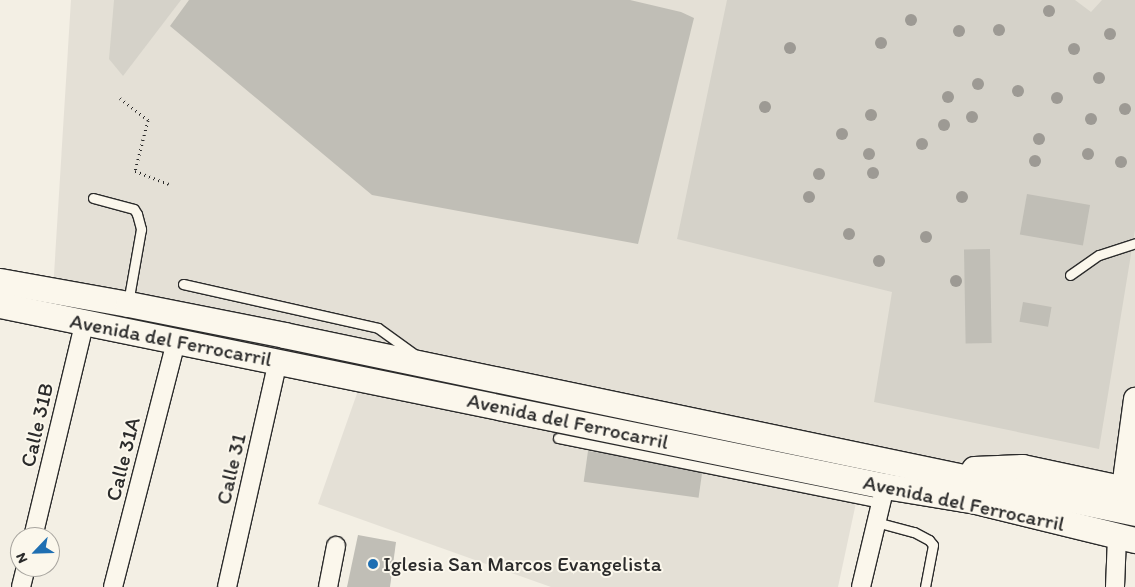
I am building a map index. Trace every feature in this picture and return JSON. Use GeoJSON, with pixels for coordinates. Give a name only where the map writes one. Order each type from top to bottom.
{"type":"FeatureCollection","features":[{"type":"Feature","properties":{"kind":"main road","name":"Avenida del Ferrocarril"},"geometry":{"type":"LineString","coordinates":[[0,282],[128,304],[428,364],[1135,513]]}},
{"type":"Feature","properties":{"kind":"main road","name":"Avenida del Ferrocarril"},"geometry":{"type":"LineString","coordinates":[[0,305],[84,324],[278,361],[883,495],[976,501],[1126,538]]}},
{"type":"Feature","properties":{"kind":"main road"},"geometry":{"type":"LineString","coordinates":[[939,471],[1022,467],[1129,489]]}},
{"type":"Feature","properties":{"kind":"street","name":"Calle 31B"},"geometry":{"type":"LineString","coordinates":[[35,527],[84,324]]}},
{"type":"Feature","properties":{"kind":"street","name":"Calle 31A"},"geometry":{"type":"LineString","coordinates":[[114,587],[176,342]]}},
{"type":"Feature","properties":{"kind":"street","name":"Calle 31"},"geometry":{"type":"LineString","coordinates":[[227,587],[278,361]]}},
{"type":"Feature","properties":{"kind":"street"},"geometry":{"type":"LineString","coordinates":[[1129,489],[1135,399]]}},
{"type":"Feature","properties":{"kind":"street"},"geometry":{"type":"LineString","coordinates":[[860,587],[883,495]]}},
{"type":"Feature","properties":{"kind":"street"},"geometry":{"type":"LineString","coordinates":[[1115,587],[1126,538]]}},
{"type":"Feature","properties":{"kind":"street"},"geometry":{"type":"LineString","coordinates":[[328,587],[336,546]]}},
{"type":"Feature","properties":{"kind":"lane"},"geometry":{"type":"LineString","coordinates":[[93,198],[134,209],[142,229],[128,304]]}},
{"type":"Feature","properties":{"kind":"lane"},"geometry":{"type":"LineString","coordinates":[[1070,275],[1099,255],[1135,243]]}},
{"type":"Feature","properties":{"kind":"lane"},"geometry":{"type":"LineString","coordinates":[[183,284],[378,328],[428,364]]}},
{"type":"Feature","properties":{"kind":"lane"},"geometry":{"type":"LineString","coordinates":[[558,438],[883,495]]}},
{"type":"Feature","properties":{"kind":"lane"},"geometry":{"type":"LineString","coordinates":[[876,522],[914,532],[929,540],[933,545],[925,587]]}},
{"type":"Feature","properties":{"kind":"path"},"geometry":{"type":"LineString","coordinates":[[120,98],[148,120],[135,171],[169,184]]}},
{"type":"Feature","properties":{"kind":"shaded area"},"geometry":{"type":"Polygon","coordinates":[[[71,0],[1135,0],[1135,399],[1123,488],[939,471],[53,291],[71,0]]]}},
{"type":"Feature","properties":{"kind":"shaded area"},"geometry":{"type":"Polygon","coordinates":[[[114,0],[181,0],[123,76],[109,59],[114,0]]]}},
{"type":"Feature","properties":{"kind":"shaded area"},"geometry":{"type":"Polygon","coordinates":[[[727,0],[1075,0],[1091,12],[1102,0],[1135,0],[1135,230],[1099,449],[874,402],[892,292],[677,239],[727,0]]]}},
{"type":"Feature","properties":{"kind":"shaded area"},"geometry":{"type":"Polygon","coordinates":[[[360,385],[857,490],[857,498],[838,587],[551,587],[318,504],[360,385]]]}},
{"type":"Feature","properties":{"kind":"building"},"geometry":{"type":"Polygon","coordinates":[[[189,0],[630,0],[681,12],[694,18],[638,244],[372,195],[170,26],[189,0]]]}},
{"type":"Feature","properties":{"kind":"building"},"geometry":{"type":"Polygon","coordinates":[[[1027,194],[1090,205],[1083,245],[1020,234],[1027,194]]]}},
{"type":"Feature","properties":{"kind":"building"},"geometry":{"type":"Polygon","coordinates":[[[964,249],[990,249],[992,343],[966,343],[964,249]]]}},
{"type":"Feature","properties":{"kind":"building"},"geometry":{"type":"Polygon","coordinates":[[[1023,302],[1052,307],[1048,327],[1020,322],[1023,302]]]}},
{"type":"Feature","properties":{"kind":"building"},"geometry":{"type":"Polygon","coordinates":[[[588,451],[703,467],[699,498],[584,482],[588,451]]]}},
{"type":"Feature","properties":{"kind":"building","name":"Iglesia San Marcos Evangelista"},"geometry":{"type":"Polygon","coordinates":[[[358,535],[396,542],[390,587],[347,587],[358,535]]]}},
{"type":"Feature","properties":{"kind":"place","name":"Iglesia San Marcos Evangelista"},"geometry":{"type":"Point","coordinates":[373,564]}}]}
